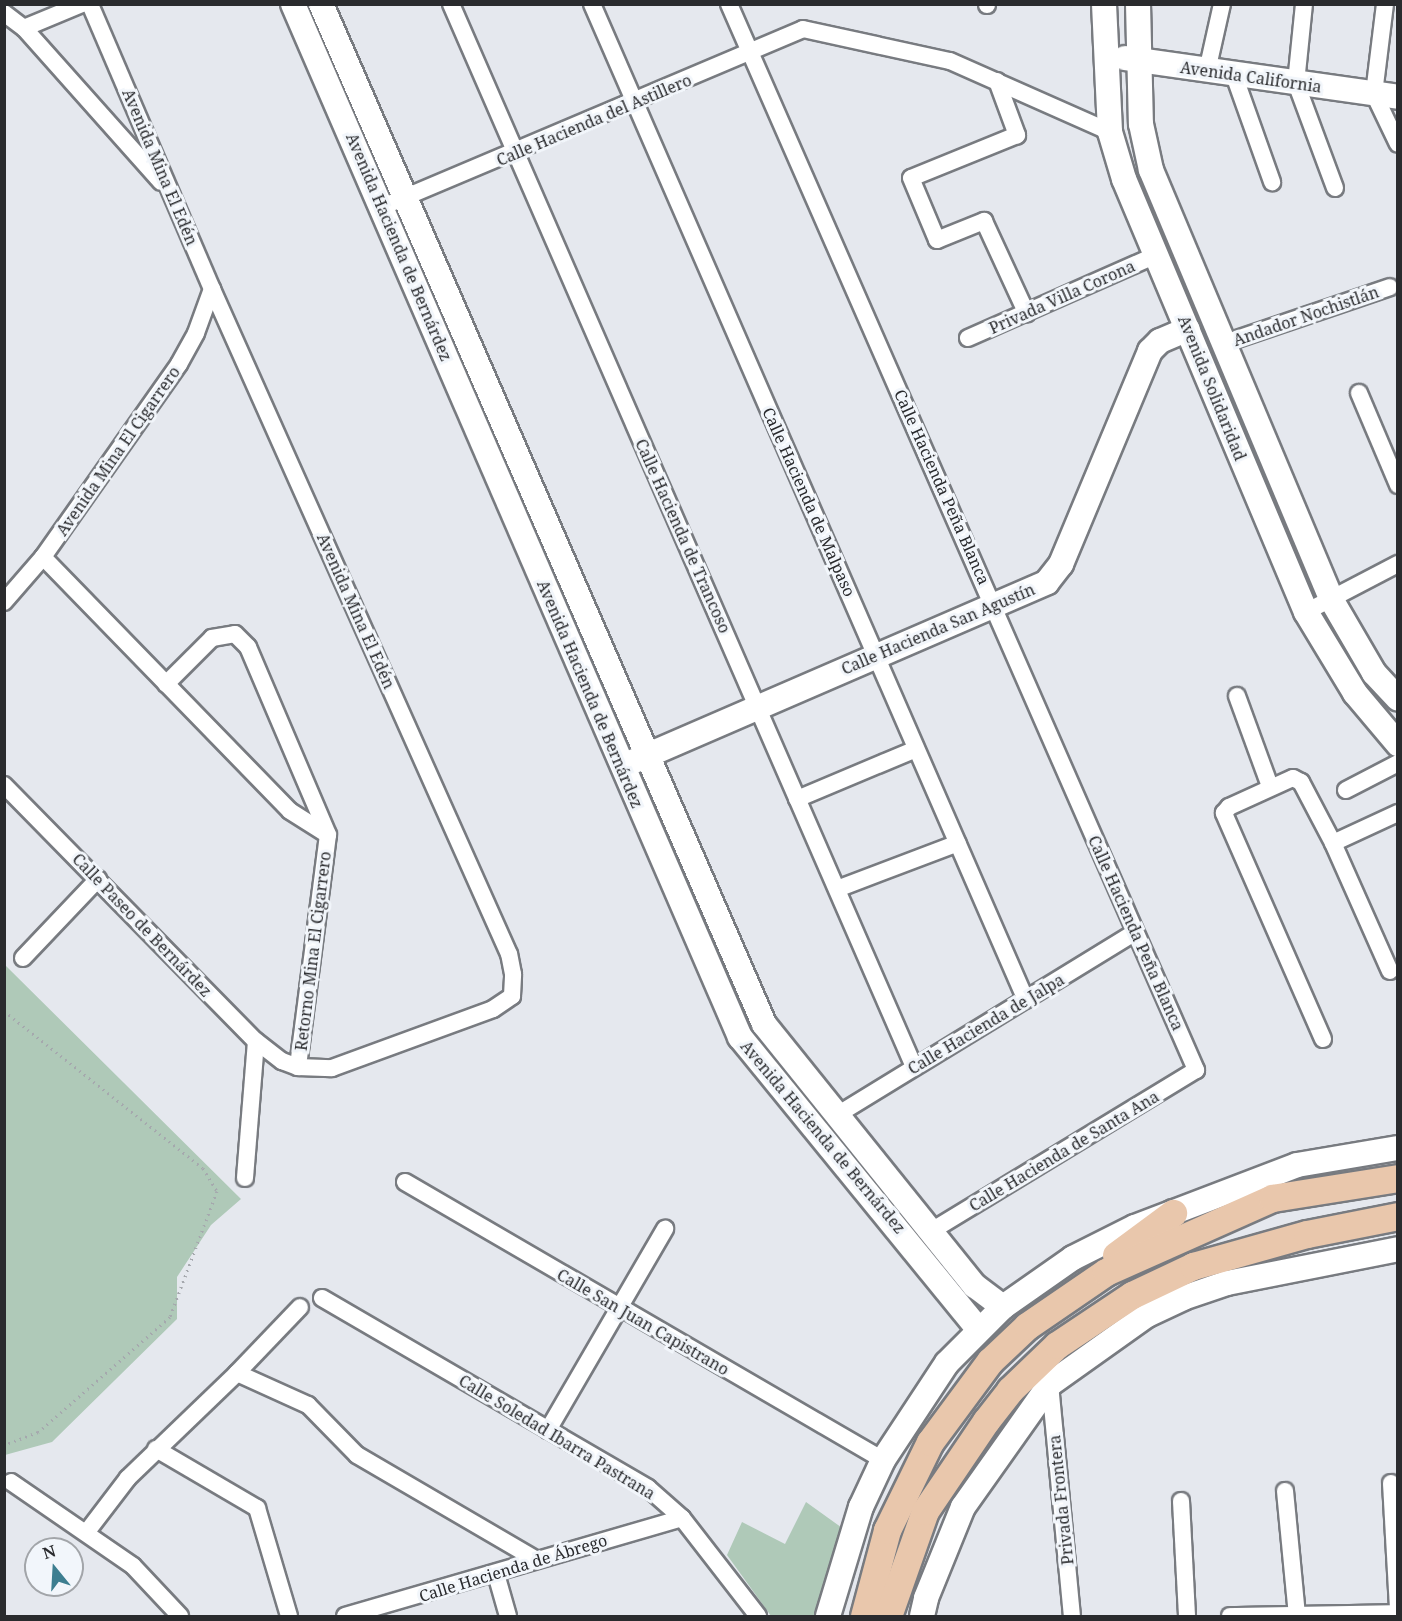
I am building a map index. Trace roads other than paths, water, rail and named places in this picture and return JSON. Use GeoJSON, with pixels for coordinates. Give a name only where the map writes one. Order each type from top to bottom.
{"type":"FeatureCollection","features":[{"type":"Feature","properties":{"kind":"main road"},"geometry":{"type":"LineString","coordinates":[[1073,1291],[1130,1259],[1272,1198],[1398,1178]]}},
{"type":"Feature","properties":{"kind":"main road"},"geometry":{"type":"LineString","coordinates":[[864,1617],[887,1530],[930,1442],[990,1362],[1027,1326],[1173,1213]]}},
{"type":"Feature","properties":{"kind":"main road"},"geometry":{"type":"LineString","coordinates":[[888,1617],[926,1511],[938,1491],[1004,1398],[1057,1345],[1132,1295],[1193,1266],[1307,1234],[1398,1216]]}},
{"type":"Feature","properties":{"kind":"street"},"geometry":{"type":"LineString","coordinates":[[24,28],[82,4]]}},
{"type":"Feature","properties":{"kind":"street","name":"Avenida Mina El Edén"},"geometry":{"type":"LineString","coordinates":[[90,4],[212,288],[451,823],[508,954],[513,974],[512,996],[493,1009],[332,1068],[290,1064]]}},
{"type":"Feature","properties":{"kind":"street","name":"Avenida Hacienda de Bernárdez"},"geometry":{"type":"LineString","coordinates":[[293,4],[621,767],[740,1037],[978,1329]]}},
{"type":"Feature","properties":{"kind":"street","name":"Avenida Hacienda de Bernárdez"},"geometry":{"type":"LineString","coordinates":[[321,4],[406,197],[644,756],[764,1024],[975,1286],[1003,1307]]}},
{"type":"Feature","properties":{"kind":"street","name":"Calle Hacienda de Trancoso"},"geometry":{"type":"LineString","coordinates":[[451,4],[914,1067]]}},
{"type":"Feature","properties":{"kind":"street","name":"Calle Hacienda de Malpaso"},"geometry":{"type":"LineString","coordinates":[[592,4],[1026,1000]]}},
{"type":"Feature","properties":{"kind":"street","name":"Calle Hacienda Peña Blanca"},"geometry":{"type":"LineString","coordinates":[[729,4],[994,605],[1134,933],[1196,1070]]}},
{"type":"Feature","properties":{"kind":"street","name":"Avenida Solidaridad"},"geometry":{"type":"LineString","coordinates":[[1104,4],[1110,132],[1124,179],[1306,612],[1355,693],[1398,744]]}},
{"type":"Feature","properties":{"kind":"street","name":"Avenida Solidaridad"},"geometry":{"type":"LineString","coordinates":[[1138,4],[1141,124],[1151,170],[1222,345],[1330,598],[1374,673],[1398,699]]}},
{"type":"Feature","properties":{"kind":"street"},"geometry":{"type":"LineString","coordinates":[[1207,71],[1222,4]]}},
{"type":"Feature","properties":{"kind":"street"},"geometry":{"type":"LineString","coordinates":[[1304,4],[1296,83],[1335,188]]}},
{"type":"Feature","properties":{"kind":"street"},"geometry":{"type":"LineString","coordinates":[[1385,4],[1386,96],[1398,144]]}},
{"type":"Feature","properties":{"kind":"street"},"geometry":{"type":"LineString","coordinates":[[4,13],[24,28],[171,193]]}},
{"type":"Feature","properties":{"kind":"street","name":"Calle Hacienda del Astillero"},"geometry":{"type":"LineString","coordinates":[[382,207],[516,154],[803,29],[950,61],[997,81]]}},
{"type":"Feature","properties":{"kind":"street","name":"Avenida California"},"geometry":{"type":"LineString","coordinates":[[1105,54],[1139,61],[1386,96]]}},
{"type":"Feature","properties":{"kind":"street"},"geometry":{"type":"LineString","coordinates":[[1234,75],[1272,182]]}},
{"type":"Feature","properties":{"kind":"street"},"geometry":{"type":"LineString","coordinates":[[997,81],[1110,132]]}},
{"type":"Feature","properties":{"kind":"street"},"geometry":{"type":"LineString","coordinates":[[997,81],[1017,135],[911,178],[937,240],[984,221],[1027,314]]}},
{"type":"Feature","properties":{"kind":"street","name":"Privada Villa Corona"},"geometry":{"type":"LineString","coordinates":[[968,338],[1027,314],[1156,255]]}},
{"type":"Feature","properties":{"kind":"street","name":"Andador Nochistlán"},"geometry":{"type":"LineString","coordinates":[[1222,345],[1390,287]]}},
{"type":"Feature","properties":{"kind":"street","name":"Avenida Mina El Cigarrero"},"geometry":{"type":"LineString","coordinates":[[4,602],[43,557],[179,364],[196,333],[212,288]]}},
{"type":"Feature","properties":{"kind":"street","name":"Calle Hacienda San Agustín"},"geometry":{"type":"LineString","coordinates":[[621,767],[1047,582],[1061,564],[1150,351],[1160,341],[1188,329]]}},
{"type":"Feature","properties":{"kind":"street"},"geometry":{"type":"LineString","coordinates":[[1359,393],[1398,485]]}},
{"type":"Feature","properties":{"kind":"street","name":"Retorno Mina El Cigarrero"},"geometry":{"type":"LineString","coordinates":[[43,557],[290,811],[328,835]]}},
{"type":"Feature","properties":{"kind":"street"},"geometry":{"type":"LineString","coordinates":[[1306,612],[1398,564]]}},
{"type":"Feature","properties":{"kind":"street","name":"Retorno Mina El Cigarrero"},"geometry":{"type":"LineString","coordinates":[[166,684],[213,638],[236,634],[248,647],[328,835],[290,1064]]}},
{"type":"Feature","properties":{"kind":"street"},"geometry":{"type":"LineString","coordinates":[[1237,696],[1270,786]]}},
{"type":"Feature","properties":{"kind":"street"},"geometry":{"type":"LineString","coordinates":[[797,799],[916,749]]}},
{"type":"Feature","properties":{"kind":"street"},"geometry":{"type":"LineString","coordinates":[[1346,790],[1398,763]]}},
{"type":"Feature","properties":{"kind":"street"},"geometry":{"type":"LineString","coordinates":[[1323,1040],[1224,813],[1270,786],[1293,778],[1301,782],[1333,843],[1390,971]]}},
{"type":"Feature","properties":{"kind":"street","name":"Calle Paseo de Bernárdez"},"geometry":{"type":"LineString","coordinates":[[4,785],[256,1041],[290,1064]]}},
{"type":"Feature","properties":{"kind":"street"},"geometry":{"type":"LineString","coordinates":[[1333,843],[1398,813]]}},
{"type":"Feature","properties":{"kind":"street"},"geometry":{"type":"LineString","coordinates":[[837,889],[958,843]]}},
{"type":"Feature","properties":{"kind":"street"},"geometry":{"type":"LineString","coordinates":[[23,958],[98,879]]}},
{"type":"Feature","properties":{"kind":"street","name":"Calle Hacienda de Jalpa"},"geometry":{"type":"LineString","coordinates":[[837,1115],[1134,933]]}},
{"type":"Feature","properties":{"kind":"street"},"geometry":{"type":"LineString","coordinates":[[245,1178],[256,1041]]}},
{"type":"Feature","properties":{"kind":"street","name":"Calle Hacienda de Santa Ana"},"geometry":{"type":"LineString","coordinates":[[931,1231],[1196,1070]]}},
{"type":"Feature","properties":{"kind":"street"},"geometry":{"type":"LineString","coordinates":[[828,1617],[861,1507],[882,1460],[947,1363],[978,1329],[1003,1307],[1073,1258],[1135,1227],[1297,1165],[1398,1148]]}},
{"type":"Feature","properties":{"kind":"street","name":"Calle San Juan Capistrano"},"geometry":{"type":"LineString","coordinates":[[405,1182],[882,1460]]}},
{"type":"Feature","properties":{"kind":"street"},"geometry":{"type":"LineString","coordinates":[[548,1430],[666,1229]]}},
{"type":"Feature","properties":{"kind":"street"},"geometry":{"type":"LineString","coordinates":[[922,1617],[926,1598],[963,1507],[1050,1384],[1147,1315],[1184,1298],[1227,1282],[1398,1249]]}},
{"type":"Feature","properties":{"kind":"street","name":"Calle Soledad Ibarra Pastrana"},"geometry":{"type":"LineString","coordinates":[[322,1298],[648,1488],[682,1518],[758,1617]]}},
{"type":"Feature","properties":{"kind":"street"},"geometry":{"type":"LineString","coordinates":[[86,1533],[156,1449],[237,1373],[300,1307]]}},
{"type":"Feature","properties":{"kind":"street"},"geometry":{"type":"LineString","coordinates":[[237,1373],[308,1405],[323,1416],[357,1455],[537,1560]]}},
{"type":"Feature","properties":{"kind":"street","name":"Privada Frontera"},"geometry":{"type":"LineString","coordinates":[[1050,1384],[1072,1617]]}},
{"type":"Feature","properties":{"kind":"street"},"geometry":{"type":"LineString","coordinates":[[156,1449],[257,1508],[289,1617]]}},
{"type":"Feature","properties":{"kind":"street"},"geometry":{"type":"LineString","coordinates":[[11,1482],[133,1566],[180,1617]]}},
{"type":"Feature","properties":{"kind":"street"},"geometry":{"type":"LineString","coordinates":[[1390,1483],[1398,1608]]}},
{"type":"Feature","properties":{"kind":"street"},"geometry":{"type":"LineString","coordinates":[[1285,1491],[1297,1615]]}},
{"type":"Feature","properties":{"kind":"street"},"geometry":{"type":"LineString","coordinates":[[1181,1501],[1187,1617]]}},
{"type":"Feature","properties":{"kind":"street","name":"Calle Hacienda de Ábrego"},"geometry":{"type":"LineString","coordinates":[[345,1617],[682,1518]]}},
{"type":"Feature","properties":{"kind":"street"},"geometry":{"type":"LineString","coordinates":[[496,1574],[508,1617]]}},
{"type":"Feature","properties":{"kind":"street"},"geometry":{"type":"LineString","coordinates":[[1230,1617],[1398,1613]]}}]}
